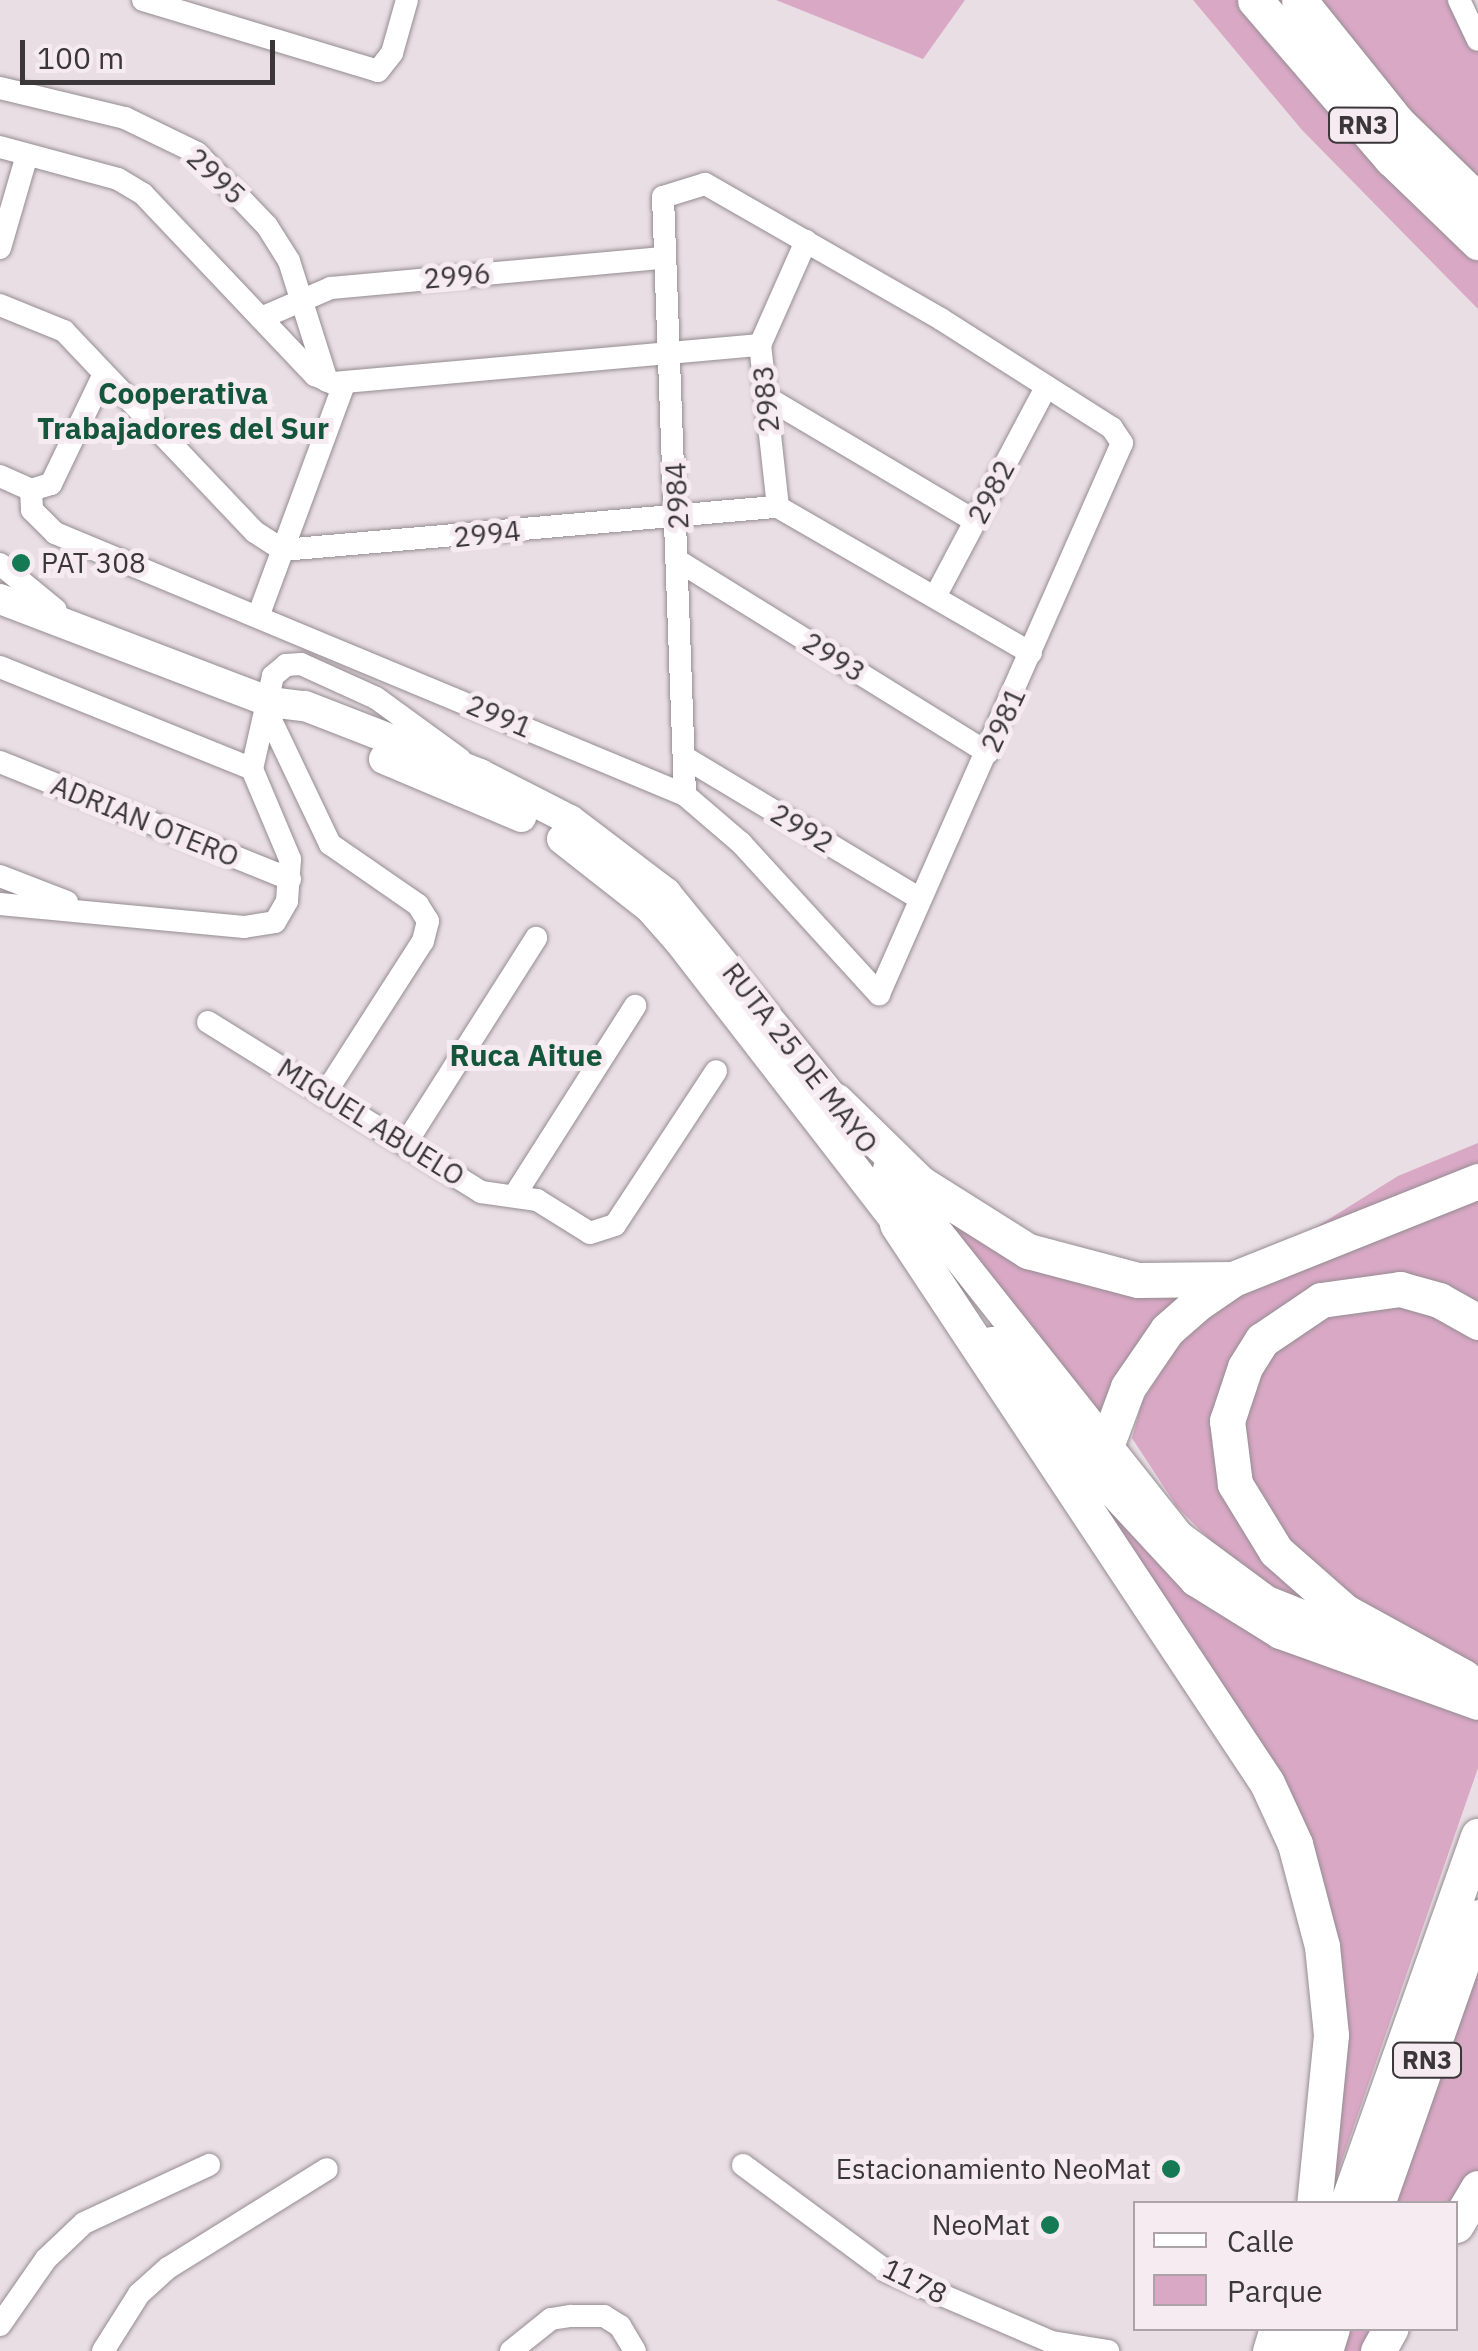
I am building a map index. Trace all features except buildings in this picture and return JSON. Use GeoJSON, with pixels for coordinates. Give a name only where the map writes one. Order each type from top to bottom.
{"type":"FeatureCollection","features":[{"type":"Feature","properties":{"kind":"highway","name":"RN3"},"geometry":{"type":"LineString","coordinates":[[1255,0],[1392,159],[1478,242]]}},
{"type":"Feature","properties":{"kind":"highway","name":"RN3"},"geometry":{"type":"LineString","coordinates":[[1299,0],[1397,122],[1478,202]]}},
{"type":"Feature","properties":{"kind":"highway"},"geometry":{"type":"LineString","coordinates":[[1322,0],[1342,55]]}},
{"type":"Feature","properties":{"kind":"highway"},"geometry":{"type":"LineString","coordinates":[[836,1101],[920,1183],[1028,1251],[1138,1280],[1233,1279]]}},
{"type":"Feature","properties":{"kind":"highway"},"geometry":{"type":"LineString","coordinates":[[1109,1488],[1106,1449],[1144,1359],[1166,1330],[1233,1279],[1478,1181]]}},
{"type":"Feature","properties":{"kind":"highway"},"geometry":{"type":"LineString","coordinates":[[897,1224],[1267,1783],[1295,1844],[1322,1946],[1331,2035],[1314,2201]]}},
{"type":"Feature","properties":{"kind":"highway"},"geometry":{"type":"LineString","coordinates":[[1473,1688],[1344,1612],[1276,1551],[1236,1484],[1227,1422],[1244,1367],[1262,1340],[1321,1300],[1400,1288],[1439,1300],[1478,1322]]}},
{"type":"Feature","properties":{"kind":"highway","name":"RN3"},"geometry":{"type":"LineString","coordinates":[[1348,2201],[1478,1836]]}},
{"type":"Feature","properties":{"kind":"highway","name":"RN3"},"geometry":{"type":"LineString","coordinates":[[1378,2201],[1478,1916]]}},
{"type":"Feature","properties":{"kind":"highway"},"geometry":{"type":"LineString","coordinates":[[1325,2201],[1399,2052]]}},
{"type":"Feature","properties":{"kind":"highway"},"geometry":{"type":"LineString","coordinates":[[1458,2222],[1478,2188]]}},
{"type":"Feature","properties":{"kind":"main road","name":"RUTA 25 DE MAYO"},"geometry":{"type":"LineString","coordinates":[[0,599],[269,708],[305,706],[480,774],[570,820],[666,893],[836,1101],[1106,1449],[1179,1536],[1247,1589],[1312,1623],[1473,1688]]}},
{"type":"Feature","properties":{"kind":"main road"},"geometry":{"type":"LineString","coordinates":[[269,708],[510,811],[614,878],[680,941],[897,1224],[1109,1488],[1195,1581],[1254,1621],[1473,1688]]}},
{"type":"Feature","properties":{"kind":"street"},"geometry":{"type":"LineString","coordinates":[[143,0],[378,71],[392,52],[407,0]]}},
{"type":"Feature","properties":{"kind":"street"},"geometry":{"type":"LineString","coordinates":[[1460,0],[1478,40]]}},
{"type":"Feature","properties":{"kind":"street","name":"2995"},"geometry":{"type":"LineString","coordinates":[[0,88],[126,118],[198,153],[267,226],[336,382]]}},
{"type":"Feature","properties":{"kind":"street"},"geometry":{"type":"LineString","coordinates":[[0,147],[118,179],[142,194],[261,318],[336,382],[760,345]]}},
{"type":"Feature","properties":{"kind":"street"},"geometry":{"type":"LineString","coordinates":[[0,248],[27,155]]}},
{"type":"Feature","properties":{"kind":"street","name":"2984"},"geometry":{"type":"LineString","coordinates":[[685,795],[679,515],[660,258],[663,198],[705,184],[806,240]]}},
{"type":"Feature","properties":{"kind":"street"},"geometry":{"type":"LineString","coordinates":[[806,240],[1046,387]]}},
{"type":"Feature","properties":{"kind":"street","name":"2983"},"geometry":{"type":"LineString","coordinates":[[778,507],[760,345],[806,240]]}},
{"type":"Feature","properties":{"kind":"street","name":"2996"},"geometry":{"type":"LineString","coordinates":[[261,318],[331,288],[660,258]]}},
{"type":"Feature","properties":{"kind":"street"},"geometry":{"type":"LineString","coordinates":[[0,305],[64,332],[255,532],[283,550]]}},
{"type":"Feature","properties":{"kind":"street"},"geometry":{"type":"LineString","coordinates":[[0,476],[31,490],[51,484],[104,374]]}},
{"type":"Feature","properties":{"kind":"street"},"geometry":{"type":"LineString","coordinates":[[259,614],[336,382]]}},
{"type":"Feature","properties":{"kind":"street","name":"2981"},"geometry":{"type":"LineString","coordinates":[[879,994],[1122,443],[1091,413],[1046,387]]}},
{"type":"Feature","properties":{"kind":"street","name":"2982"},"geometry":{"type":"LineString","coordinates":[[935,597],[1046,387]]}},
{"type":"Feature","properties":{"kind":"street"},"geometry":{"type":"LineString","coordinates":[[766,397],[975,521]]}},
{"type":"Feature","properties":{"kind":"street","name":"2991"},"geometry":{"type":"LineString","coordinates":[[31,490],[32,510],[55,533],[259,614],[685,795],[741,843],[879,994]]}},
{"type":"Feature","properties":{"kind":"street"},"geometry":{"type":"LineString","coordinates":[[778,507],[1031,653]]}},
{"type":"Feature","properties":{"kind":"street","name":"2994"},"geometry":{"type":"LineString","coordinates":[[283,550],[778,507]]}},
{"type":"Feature","properties":{"kind":"street","name":"2993"},"geometry":{"type":"LineString","coordinates":[[680,562],[988,753]]}},
{"type":"Feature","properties":{"kind":"street"},"geometry":{"type":"LineString","coordinates":[[0,564],[29,594],[92,634]]}},
{"type":"Feature","properties":{"kind":"street"},"geometry":{"type":"LineString","coordinates":[[0,904],[244,926],[274,922],[290,879],[281,826],[252,769],[256,736],[269,708],[274,676],[301,664],[376,698],[480,774]]}},
{"type":"Feature","properties":{"kind":"street"},"geometry":{"type":"LineString","coordinates":[[0,667],[252,769]]}},
{"type":"Feature","properties":{"kind":"street"},"geometry":{"type":"LineString","coordinates":[[269,708],[330,844],[418,906],[428,921],[424,941],[326,1092]]}},
{"type":"Feature","properties":{"kind":"street","name":"2992"},"geometry":{"type":"LineString","coordinates":[[684,757],[920,899]]}},
{"type":"Feature","properties":{"kind":"street","name":"ADRIAN OTERO"},"geometry":{"type":"LineString","coordinates":[[0,762],[290,879]]}},
{"type":"Feature","properties":{"kind":"street"},"geometry":{"type":"LineString","coordinates":[[0,876],[93,912]]}},
{"type":"Feature","properties":{"kind":"street"},"geometry":{"type":"LineString","coordinates":[[406,1144],[536,938]]}},
{"type":"Feature","properties":{"kind":"street"},"geometry":{"type":"LineString","coordinates":[[516,1193],[635,1006]]}},
{"type":"Feature","properties":{"kind":"street","name":"MIGUEL ABUELO"},"geometry":{"type":"LineString","coordinates":[[208,1022],[481,1192],[516,1193],[590,1234],[615,1225],[716,1071]]}},
{"type":"Feature","properties":{"kind":"street"},"geometry":{"type":"LineString","coordinates":[[0,2326],[46,2259],[84,2223],[209,2165]]}},
{"type":"Feature","properties":{"kind":"street","name":"1178"},"geometry":{"type":"LineString","coordinates":[[743,2165],[886,2271],[1048,2347],[1108,2351]]}},
{"type":"Feature","properties":{"kind":"street"},"geometry":{"type":"LineString","coordinates":[[103,2351],[139,2294],[168,2268],[327,2169]]}},
{"type":"Feature","properties":{"kind":"street"},"geometry":{"type":"LineString","coordinates":[[511,2351],[551,2319],[604,2316],[620,2326],[634,2351]]}},
{"type":"Feature","properties":{"kind":"green space"},"geometry":{"type":"Polygon","coordinates":[[[776,0],[965,0],[923,59],[776,0]]]}},
{"type":"Feature","properties":{"kind":"green space"},"geometry":{"type":"Polygon","coordinates":[[[1193,0],[1299,0],[1330,27],[1322,0],[1459,0],[1478,40],[1478,309],[1302,130],[1193,0]]]}},
{"type":"Feature","properties":{"kind":"green space"},"geometry":{"type":"Polygon","coordinates":[[[1478,1143],[1478,1671],[1326,1619],[1237,1567],[1177,1507],[1132,1438],[1142,1402],[1172,1354],[1233,1279],[1398,1176],[1478,1143]]]}},
{"type":"Feature","properties":{"kind":"green space"},"geometry":{"type":"Polygon","coordinates":[[[922,1191],[954,1218],[1198,1289],[1103,1422],[922,1191]]]}},
{"type":"Feature","properties":{"kind":"green space"},"geometry":{"type":"Polygon","coordinates":[[[984,1345],[1144,1548],[1209,1608],[1293,1654],[1478,1712],[1478,1768],[1330,2195],[1303,1853],[984,1345]]]}},
{"type":"Feature","properties":{"kind":"green space"},"geometry":{"type":"Polygon","coordinates":[[[1478,1964],[1478,2175],[1458,2201],[1395,2201],[1478,1964]]]}},
{"type":"Feature","properties":{"kind":"green space"},"geometry":{"type":"Polygon","coordinates":[[[1349,2331],[1382,2331],[1370,2351],[1342,2351],[1349,2331]]]}},
{"type":"Feature","properties":{"kind":"place","name":"PAT 308"},"geometry":{"type":"Point","coordinates":[21,563]}},
{"type":"Feature","properties":{"kind":"place","name":"Estacionamiento NeoMat"},"geometry":{"type":"Point","coordinates":[1171,2169]}},
{"type":"Feature","properties":{"kind":"place","name":"NeoMat"},"geometry":{"type":"Point","coordinates":[1050,2225]}},
{"type":"Feature","properties":{"kind":"district","name":"Cooperativa Trabajadores del Sur"},"geometry":{"type":"Point","coordinates":[183,410]}},
{"type":"Feature","properties":{"kind":"district","name":"Ruca Aitue"},"geometry":{"type":"Point","coordinates":[526,1055]}}]}
